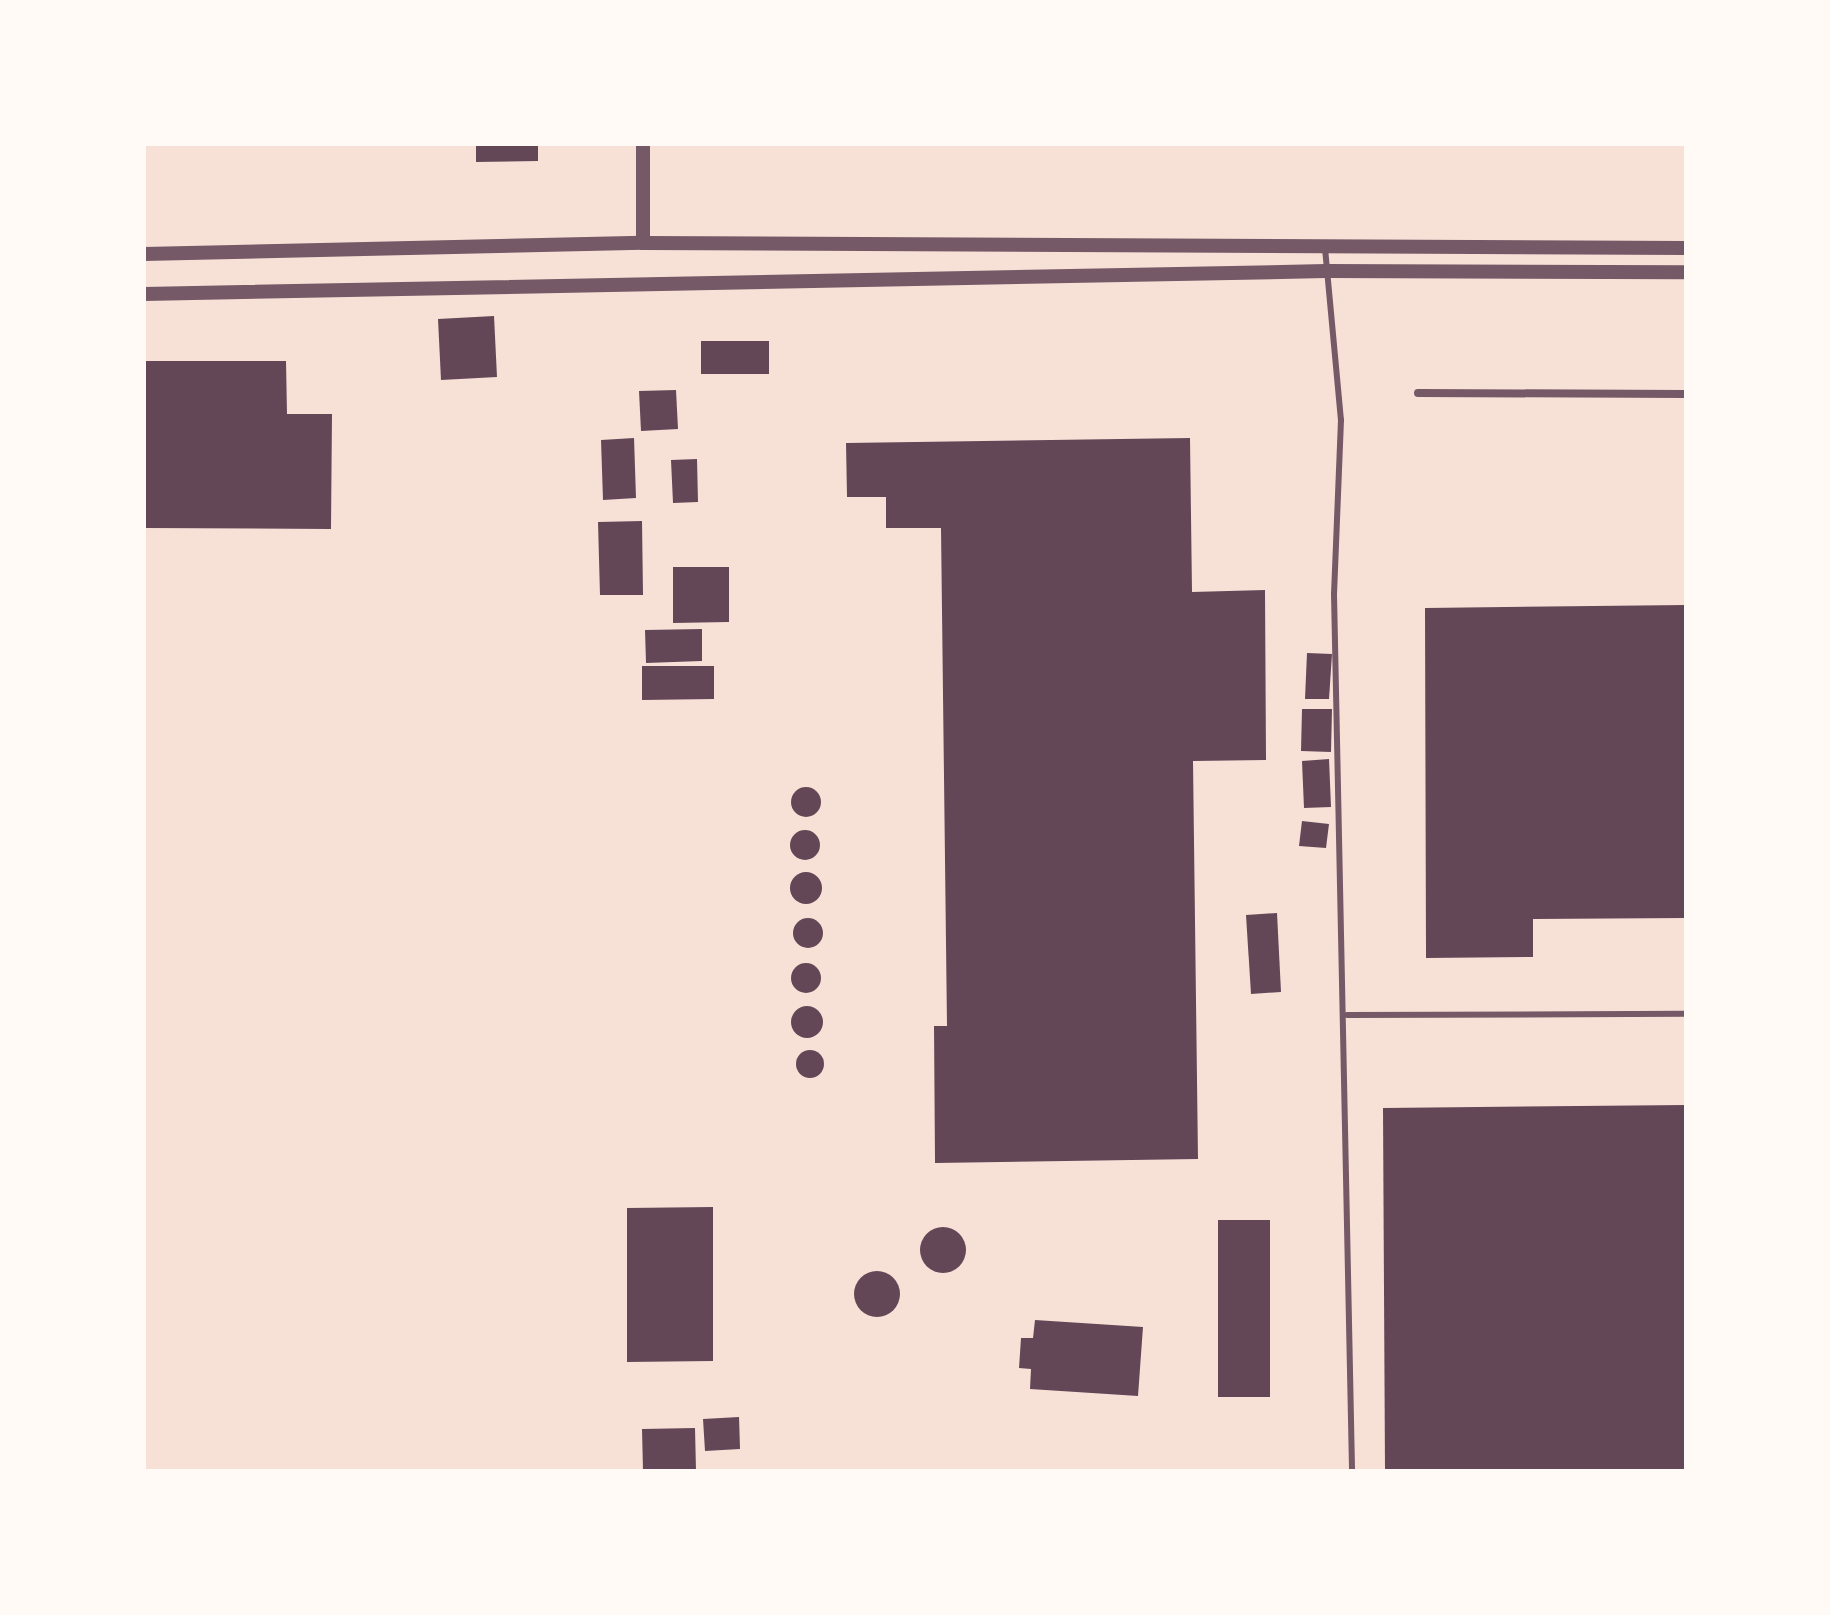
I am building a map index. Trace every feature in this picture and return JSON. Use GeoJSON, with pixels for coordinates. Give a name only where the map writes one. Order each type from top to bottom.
{"type":"FeatureCollection","features":[{"type":"Feature","properties":{"kind":"street"},"geometry":{"type":"LineString","coordinates":[[643,144],[643,243]]}},
{"type":"Feature","properties":{"kind":"street"},"geometry":{"type":"LineString","coordinates":[[144,254],[643,243],[1686,248]]}},
{"type":"Feature","properties":{"kind":"street"},"geometry":{"type":"LineString","coordinates":[[144,294],[1326,271],[1686,272]]}},
{"type":"Feature","properties":{"kind":"street"},"geometry":{"type":"LineString","coordinates":[[1418,393],[1686,394]]}},
{"type":"Feature","properties":{"kind":"lane"},"geometry":{"type":"LineString","coordinates":[[1325,244],[1341,420],[1334,594],[1347,1015],[1352,1471]]}},
{"type":"Feature","properties":{"kind":"lane"},"geometry":{"type":"LineString","coordinates":[[1347,1015],[1686,1014]]}},
{"type":"Feature","properties":{"kind":"building"},"geometry":{"type":"Polygon","coordinates":[[[476,144],[538,144],[538,161],[476,162],[476,144]]]}},
{"type":"Feature","properties":{"kind":"building"},"geometry":{"type":"Polygon","coordinates":[[[494,316],[497,377],[441,380],[438,319],[494,316]]]}},
{"type":"Feature","properties":{"kind":"building"},"geometry":{"type":"Polygon","coordinates":[[[701,341],[769,341],[769,374],[701,374],[701,341]]]}},
{"type":"Feature","properties":{"kind":"building"},"geometry":{"type":"Polygon","coordinates":[[[144,361],[286,361],[287,414],[332,414],[331,529],[144,528],[144,361]]]}},
{"type":"Feature","properties":{"kind":"building"},"geometry":{"type":"Polygon","coordinates":[[[676,390],[678,429],[641,431],[639,391],[676,390]]]}},
{"type":"Feature","properties":{"kind":"building"},"geometry":{"type":"Polygon","coordinates":[[[634,438],[636,498],[603,500],[601,440],[634,438]]]}},
{"type":"Feature","properties":{"kind":"building"},"geometry":{"type":"Polygon","coordinates":[[[1190,438],[1192,592],[1265,590],[1266,760],[1193,761],[1198,1159],[935,1163],[934,1026],[947,1026],[941,528],[886,528],[886,497],[847,497],[846,443],[1190,438]]]}},
{"type":"Feature","properties":{"kind":"building"},"geometry":{"type":"Polygon","coordinates":[[[697,459],[698,502],[673,503],[671,460],[697,459]]]}},
{"type":"Feature","properties":{"kind":"building"},"geometry":{"type":"Polygon","coordinates":[[[642,521],[643,595],[600,595],[598,522],[642,521]]]}},
{"type":"Feature","properties":{"kind":"building"},"geometry":{"type":"Polygon","coordinates":[[[673,567],[729,567],[729,622],[673,623],[673,567]]]}},
{"type":"Feature","properties":{"kind":"building"},"geometry":{"type":"Polygon","coordinates":[[[1686,605],[1686,918],[1533,919],[1533,957],[1426,958],[1425,608],[1686,605]]]}},
{"type":"Feature","properties":{"kind":"building"},"geometry":{"type":"Polygon","coordinates":[[[702,629],[702,661],[646,663],[645,630],[702,629]]]}},
{"type":"Feature","properties":{"kind":"building"},"geometry":{"type":"Polygon","coordinates":[[[1307,653],[1332,654],[1329,699],[1305,699],[1307,653]]]}},
{"type":"Feature","properties":{"kind":"building"},"geometry":{"type":"Polygon","coordinates":[[[642,666],[714,666],[714,699],[642,700],[642,666]]]}},
{"type":"Feature","properties":{"kind":"building"},"geometry":{"type":"Polygon","coordinates":[[[1302,709],[1332,709],[1331,752],[1301,751],[1302,709]]]}},
{"type":"Feature","properties":{"kind":"building"},"geometry":{"type":"Polygon","coordinates":[[[1329,759],[1331,807],[1304,808],[1302,761],[1329,759]]]}},
{"type":"Feature","properties":{"kind":"building"},"geometry":{"type":"Polygon","coordinates":[[[806,787],[817,791],[821,802],[817,813],[806,817],[795,813],[791,802],[795,791],[806,787]]]}},
{"type":"Feature","properties":{"kind":"building"},"geometry":{"type":"Polygon","coordinates":[[[1302,821],[1329,824],[1326,848],[1299,846],[1302,821]]]}},
{"type":"Feature","properties":{"kind":"building"},"geometry":{"type":"Polygon","coordinates":[[[805,830],[816,834],[820,845],[816,856],[805,860],[794,856],[790,845],[794,834],[805,830]]]}},
{"type":"Feature","properties":{"kind":"building"},"geometry":{"type":"Polygon","coordinates":[[[806,872],[817,877],[822,888],[817,899],[806,904],[795,899],[790,888],[795,877],[806,872]]]}},
{"type":"Feature","properties":{"kind":"building"},"geometry":{"type":"Polygon","coordinates":[[[1277,913],[1281,992],[1251,994],[1246,915],[1277,913]]]}},
{"type":"Feature","properties":{"kind":"building"},"geometry":{"type":"Polygon","coordinates":[[[808,918],[814,919],[822,927],[822,939],[814,947],[808,948],[802,947],[794,939],[793,933],[794,927],[802,919],[808,918]]]}},
{"type":"Feature","properties":{"kind":"building"},"geometry":{"type":"Polygon","coordinates":[[[806,963],[817,967],[821,978],[817,989],[806,993],[795,989],[791,978],[795,967],[806,963]]]}},
{"type":"Feature","properties":{"kind":"building"},"geometry":{"type":"Polygon","coordinates":[[[807,1006],[818,1011],[823,1022],[818,1033],[807,1038],[796,1033],[791,1022],[796,1011],[807,1006]]]}},
{"type":"Feature","properties":{"kind":"building"},"geometry":{"type":"Polygon","coordinates":[[[810,1050],[820,1054],[824,1064],[820,1074],[810,1078],[800,1074],[796,1064],[800,1054],[810,1050]]]}},
{"type":"Feature","properties":{"kind":"building"},"geometry":{"type":"Polygon","coordinates":[[[1686,1105],[1686,1471],[1385,1471],[1383,1108],[1686,1105]]]}},
{"type":"Feature","properties":{"kind":"building"},"geometry":{"type":"Polygon","coordinates":[[[713,1207],[713,1361],[627,1362],[627,1208],[713,1207]]]}},
{"type":"Feature","properties":{"kind":"building"},"geometry":{"type":"Polygon","coordinates":[[[1218,1220],[1270,1220],[1270,1397],[1218,1397],[1218,1220]]]}},
{"type":"Feature","properties":{"kind":"building"},"geometry":{"type":"Polygon","coordinates":[[[943,1227],[959,1234],[966,1250],[959,1266],[943,1273],[927,1266],[920,1250],[927,1234],[943,1227]]]}},
{"type":"Feature","properties":{"kind":"building"},"geometry":{"type":"Polygon","coordinates":[[[877,1271],[893,1278],[900,1294],[893,1310],[877,1317],[861,1310],[854,1294],[861,1278],[877,1271]]]}},
{"type":"Feature","properties":{"kind":"building"},"geometry":{"type":"Polygon","coordinates":[[[1035,1320],[1143,1327],[1138,1396],[1030,1389],[1031,1369],[1019,1368],[1021,1338],[1033,1338],[1035,1320]]]}},
{"type":"Feature","properties":{"kind":"building"},"geometry":{"type":"Polygon","coordinates":[[[739,1417],[740,1449],[705,1451],[703,1419],[739,1417]]]}},
{"type":"Feature","properties":{"kind":"building"},"geometry":{"type":"Polygon","coordinates":[[[695,1428],[696,1471],[643,1471],[642,1429],[695,1428]]]}}]}
